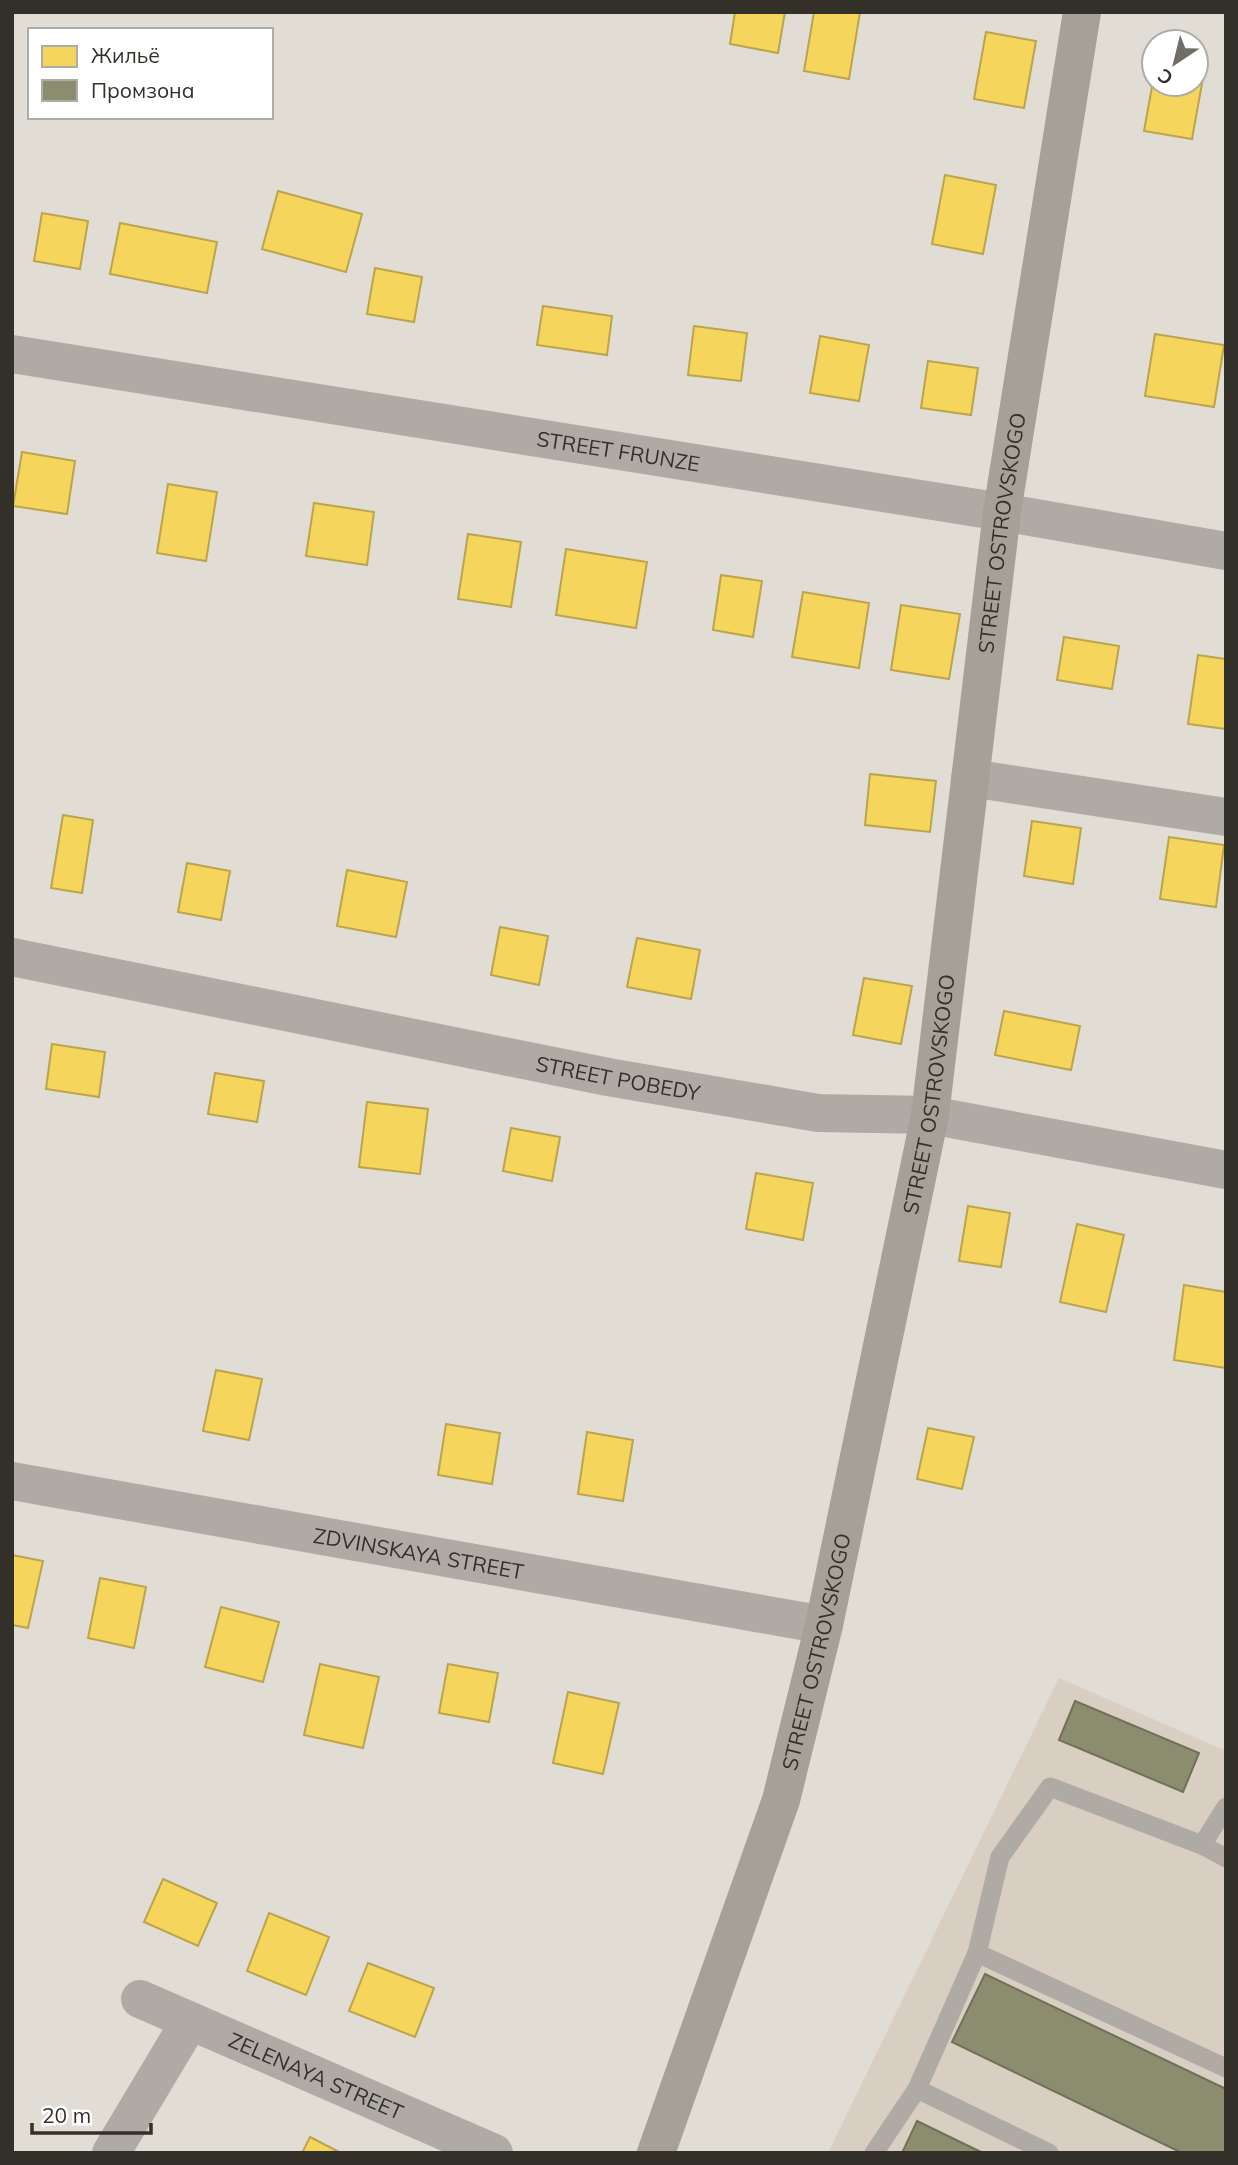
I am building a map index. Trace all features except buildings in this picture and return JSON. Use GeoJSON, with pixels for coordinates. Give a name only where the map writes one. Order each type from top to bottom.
{"type":"FeatureCollection","features":[{"type":"Feature","properties":{"kind":"street","name":"STREET OSTROVSKOGO"},"geometry":{"type":"LineString","coordinates":[[656,2153],[781,1800],[824,1625],[930,1115],[1002,512],[1082,12]]}},
{"type":"Feature","properties":{"kind":"street","name":"STREET FRUNZE"},"geometry":{"type":"LineString","coordinates":[[12,355],[1002,512],[1226,551]]}},
{"type":"Feature","properties":{"kind":"street"},"geometry":{"type":"LineString","coordinates":[[970,778],[1226,817]]}},
{"type":"Feature","properties":{"kind":"street","name":"STREET POBEDY"},"geometry":{"type":"LineString","coordinates":[[12,957],[634,1082],[818,1113],[930,1115],[1056,1136],[1226,1170]]}},
{"type":"Feature","properties":{"kind":"street","name":"ZDVINSKAYA STREET"},"geometry":{"type":"LineString","coordinates":[[12,1481],[824,1625]]}},
{"type":"Feature","properties":{"kind":"street","name":"ZELENAYA STREET"},"geometry":{"type":"LineString","coordinates":[[140,1999],[494,2153]]}},
{"type":"Feature","properties":{"kind":"street"},"geometry":{"type":"LineString","coordinates":[[110,2153],[190,2021]]}},
{"type":"Feature","properties":{"kind":"lane"},"geometry":{"type":"LineString","coordinates":[[874,2153],[917,2089],[977,1953],[1000,1857],[1050,1787],[1202,1845],[1226,1858]]}},
{"type":"Feature","properties":{"kind":"lane"},"geometry":{"type":"LineString","coordinates":[[1202,1845],[1226,1807]]}},
{"type":"Feature","properties":{"kind":"lane"},"geometry":{"type":"LineString","coordinates":[[977,1953],[1226,2068]]}},
{"type":"Feature","properties":{"kind":"lane"},"geometry":{"type":"LineString","coordinates":[[917,2089],[1049,2153]]}},
{"type":"Feature","properties":{"kind":"shaded area"},"geometry":{"type":"Polygon","coordinates":[[[1059,1678],[1226,1751],[1226,2153],[828,2153],[1059,1678]]]}}]}
